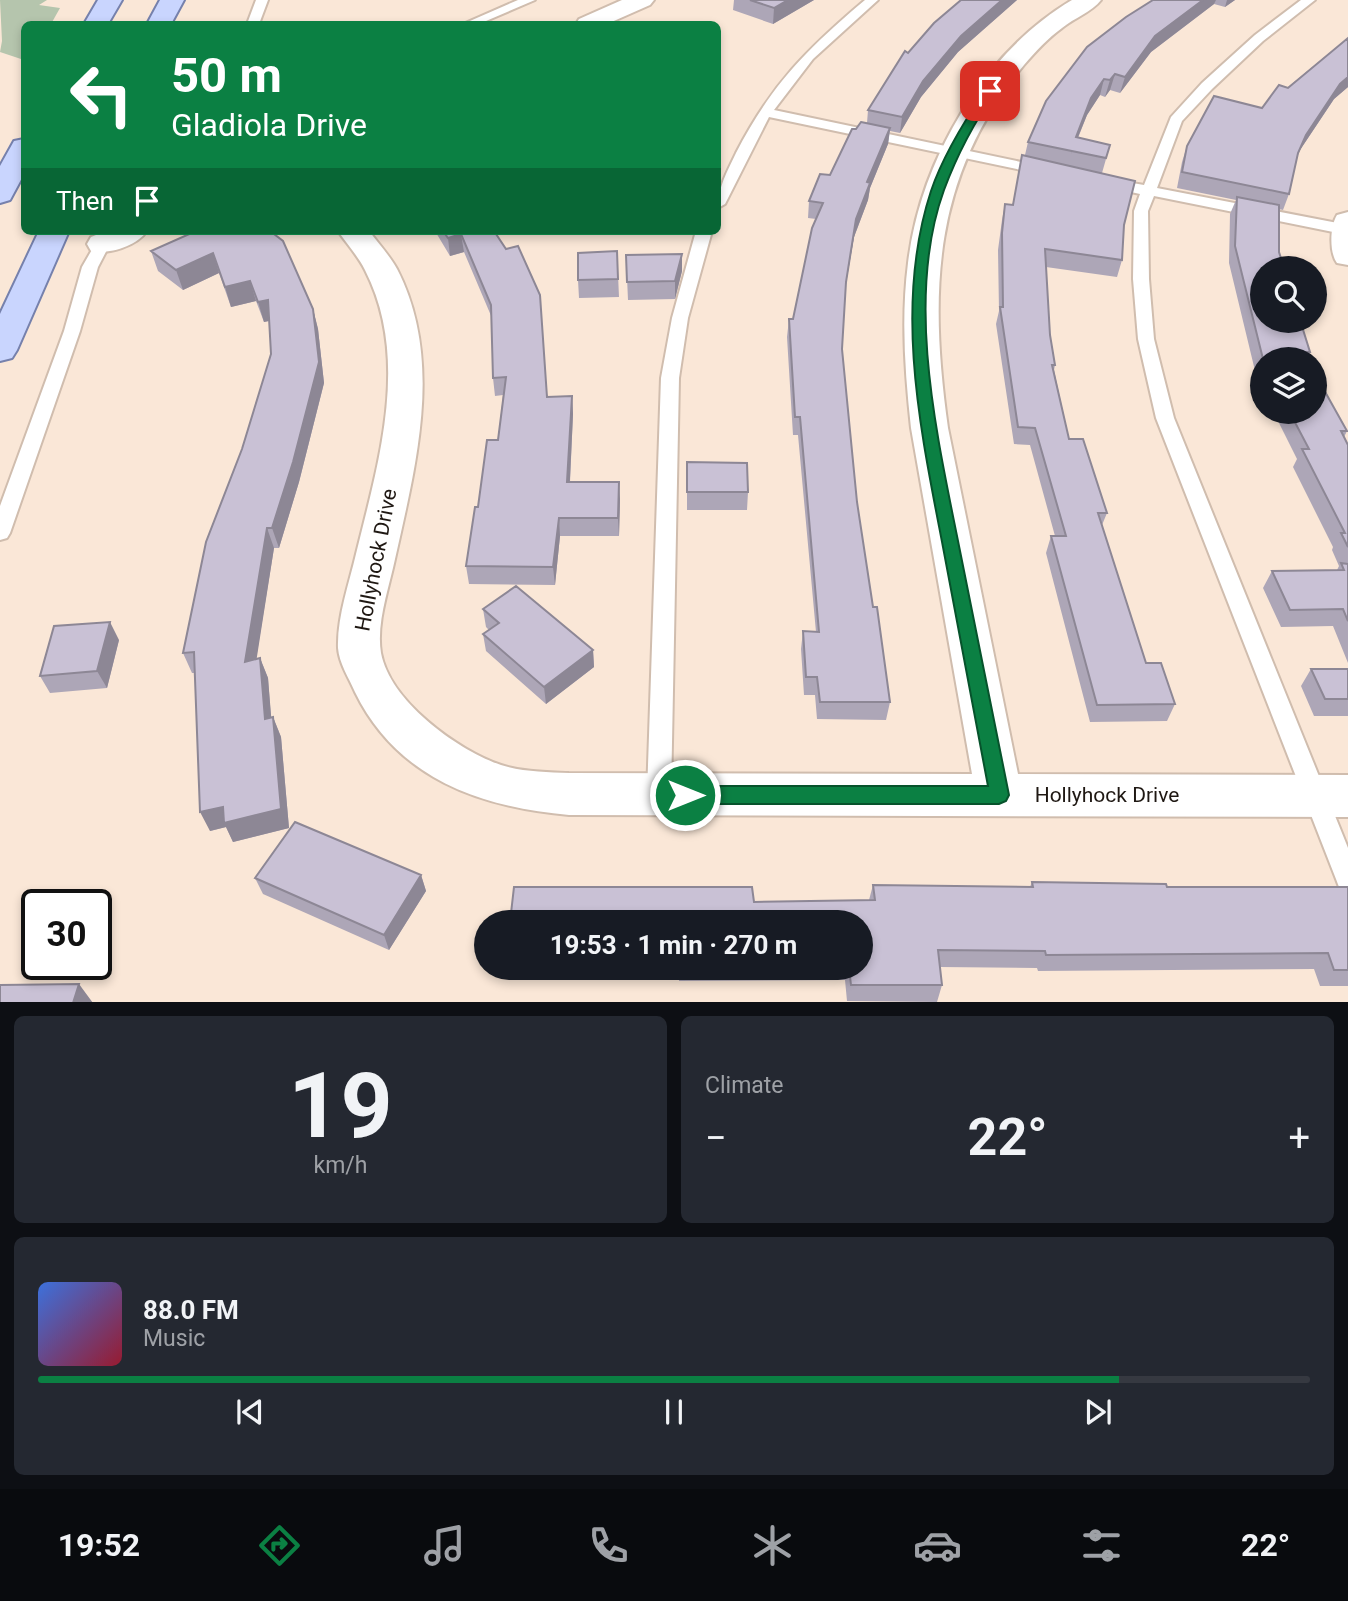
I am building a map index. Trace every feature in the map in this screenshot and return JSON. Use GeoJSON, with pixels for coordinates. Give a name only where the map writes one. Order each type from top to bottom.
{"type":"FeatureCollection","features":[{"type":"Feature","properties":{"kind":"main road"},"geometry":{"type":"LineString","coordinates":[[98,21],[110,0]]}},
{"type":"Feature","properties":{"kind":"main road"},"geometry":{"type":"LineString","coordinates":[[161,21],[172,0]]}},
{"type":"Feature","properties":{"kind":"main road"},"geometry":{"type":"LineString","coordinates":[[0,194],[21,153]]}},
{"type":"Feature","properties":{"kind":"main road"},"geometry":{"type":"LineString","coordinates":[[0,350],[13,302],[52,235]]}},
{"type":"Feature","properties":{"kind":"street"},"geometry":{"type":"LineString","coordinates":[[595,21],[642,0]]}},
{"type":"Feature","properties":{"kind":"street"},"geometry":{"type":"LineString","coordinates":[[999,795],[928,431],[920,342],[920,290],[926,241],[938,190],[971,120],[1013,61],[1048,27],[1088,0]]}},
{"type":"Feature","properties":{"kind":"street"},"geometry":{"type":"LineString","coordinates":[[102,244],[123,235]]}},
{"type":"Feature","properties":{"kind":"street","name":"Hollyhock Drive"},"geometry":{"type":"LineString","coordinates":[[357,235],[370,249],[396,301],[406,362],[404,427],[365,608],[359,652],[378,697],[412,736],[448,763],[502,786],[569,794],[1331,796]]}},
{"type":"Feature","properties":{"kind":"lane"},"geometry":{"type":"LineString","coordinates":[[254,21],[262,0]]}},
{"type":"Feature","properties":{"kind":"lane"},"geometry":{"type":"LineString","coordinates":[[476,21],[529,0]]}},
{"type":"Feature","properties":{"kind":"lane"},"geometry":{"type":"LineString","coordinates":[[721,198],[765,112],[790,77],[827,39],[872,0]]}},
{"type":"Feature","properties":{"kind":"lane"},"geometry":{"type":"LineString","coordinates":[[1309,0],[1259,38],[1207,86],[1176,120],[1141,211],[1141,279],[1146,339],[1165,418],[1331,796],[1348,879]]}},
{"type":"Feature","properties":{"kind":"lane"},"geometry":{"type":"LineString","coordinates":[[765,112],[1058,173]]}},
{"type":"Feature","properties":{"kind":"lane"},"geometry":{"type":"LineString","coordinates":[[1097,181],[1348,234]]}},
{"type":"Feature","properties":{"kind":"lane"},"geometry":{"type":"LineString","coordinates":[[659,795],[670,378],[680,318],[703,235]]}},
{"type":"Feature","properties":{"kind":"lane"},"geometry":{"type":"LineString","coordinates":[[0,533],[72,331],[90,267],[102,244]]}},
{"type":"Feature","properties":{"kind":"green space"},"geometry":{"type":"Polygon","coordinates":[[[0,0],[47,0],[39,5],[60,8],[53,21],[21,21],[21,59],[0,52],[0,0]]]}},
{"type":"Feature","properties":{"kind":"building"},"geometry":{"type":"Polygon","coordinates":[[[750,0],[788,0],[774,8],[750,0]]]}},
{"type":"Feature","properties":{"kind":"building"},"geometry":{"type":"Polygon","coordinates":[[[961,0],[1002,0],[961,36],[923,81],[902,117],[868,110],[905,51],[908,53],[934,23],[961,0]]]}},
{"type":"Feature","properties":{"kind":"building"},"geometry":{"type":"Polygon","coordinates":[[[1153,0],[1203,0],[1155,36],[1125,77],[1115,74],[1110,80],[1104,79],[1091,98],[1076,137],[1110,145],[1106,158],[1028,142],[1046,101],[1087,47],[1153,0]]]}},
{"type":"Feature","properties":{"kind":"building"},"geometry":{"type":"Polygon","coordinates":[[[1348,38],[1348,77],[1340,84],[1306,135],[1298,153],[1289,194],[1182,172],[1187,146],[1214,96],[1262,108],[1279,85],[1288,88],[1348,38]]]}},
{"type":"Feature","properties":{"kind":"building"},"geometry":{"type":"Polygon","coordinates":[[[861,122],[890,128],[867,182],[870,183],[856,219],[846,282],[842,349],[857,502],[873,607],[877,607],[890,702],[820,702],[817,677],[806,677],[803,631],[819,632],[800,417],[795,417],[789,319],[793,319],[812,228],[823,203],[809,201],[820,174],[830,175],[852,129],[856,129],[861,122]]]}},
{"type":"Feature","properties":{"kind":"building"},"geometry":{"type":"Polygon","coordinates":[[[1022,155],[1135,181],[1124,225],[1122,260],[1045,249],[1050,335],[1055,365],[1052,365],[1069,439],[1083,439],[1107,513],[1098,513],[1146,663],[1161,663],[1175,704],[1097,705],[1051,536],[1066,536],[1035,428],[1018,427],[1000,307],[1003,307],[1002,233],[1005,204],[1013,205],[1022,155]]]}},
{"type":"Feature","properties":{"kind":"building"},"geometry":{"type":"Polygon","coordinates":[[[1237,197],[1279,205],[1280,256],[1250,256],[1250,307],[1235,246],[1237,197]]]}},
{"type":"Feature","properties":{"kind":"building"},"geometry":{"type":"Polygon","coordinates":[[[187,235],[275,235],[283,241],[313,309],[319,362],[293,462],[272,528],[267,528],[245,662],[260,658],[265,719],[273,717],[281,809],[224,823],[223,807],[200,812],[194,652],[183,653],[206,542],[242,449],[271,354],[268,300],[258,302],[250,281],[225,287],[213,253],[176,270],[151,251],[187,235]]]}},
{"type":"Feature","properties":{"kind":"building"},"geometry":{"type":"Polygon","coordinates":[[[461,235],[497,235],[506,249],[518,246],[540,295],[547,397],[572,396],[567,482],[619,482],[618,518],[559,518],[553,567],[466,566],[475,507],[478,507],[487,440],[498,440],[506,377],[493,378],[491,305],[461,235]]]}},
{"type":"Feature","properties":{"kind":"building"},"geometry":{"type":"Polygon","coordinates":[[[617,251],[618,279],[578,280],[578,253],[617,251]]]}},
{"type":"Feature","properties":{"kind":"building"},"geometry":{"type":"Polygon","coordinates":[[[682,254],[675,281],[627,282],[626,255],[682,254]]]}},
{"type":"Feature","properties":{"kind":"building"},"geometry":{"type":"Polygon","coordinates":[[[1257,333],[1304,333],[1308,347],[1260,347],[1257,333]]]}},
{"type":"Feature","properties":{"kind":"building"},"geometry":{"type":"Polygon","coordinates":[[[1327,395],[1347,431],[1341,431],[1348,445],[1348,547],[1341,533],[1345,533],[1302,449],[1309,449],[1296,424],[1327,424],[1327,395]]]}},
{"type":"Feature","properties":{"kind":"building"},"geometry":{"type":"Polygon","coordinates":[[[687,462],[747,463],[748,492],[687,492],[687,462]]]}},
{"type":"Feature","properties":{"kind":"building"},"geometry":{"type":"Polygon","coordinates":[[[1341,563],[1348,564],[1348,621],[1343,609],[1290,610],[1272,571],[1344,570],[1341,563]]]}},
{"type":"Feature","properties":{"kind":"building"},"geometry":{"type":"Polygon","coordinates":[[[516,586],[593,650],[544,687],[483,634],[499,623],[483,609],[516,586]]]}},
{"type":"Feature","properties":{"kind":"building"},"geometry":{"type":"Polygon","coordinates":[[[110,622],[97,671],[40,676],[54,626],[110,622]]]}},
{"type":"Feature","properties":{"kind":"building"},"geometry":{"type":"Polygon","coordinates":[[[1311,669],[1348,669],[1348,699],[1325,699],[1311,669]]]}},
{"type":"Feature","properties":{"kind":"building"},"geometry":{"type":"Polygon","coordinates":[[[295,822],[421,875],[384,935],[255,878],[295,822]]]}},
{"type":"Feature","properties":{"kind":"building"},"geometry":{"type":"Polygon","coordinates":[[[1032,882],[1166,884],[1167,887],[1348,887],[1348,970],[1334,970],[1328,953],[1046,955],[1045,951],[938,950],[942,985],[851,985],[850,980],[873,980],[873,910],[511,910],[514,887],[752,887],[754,902],[875,900],[873,885],[1033,887],[1032,882]]]}},
{"type":"Feature","properties":{"kind":"building"},"geometry":{"type":"Polygon","coordinates":[[[79,984],[73,1002],[0,1002],[0,985],[79,984]]]}},
{"type":"Feature","properties":{"kind":"route"},"geometry":{"type":"LineString","coordinates":[[685,795],[999,795],[928,431],[920,342],[920,290],[926,241],[938,190],[971,120],[990,91]]}}]}
